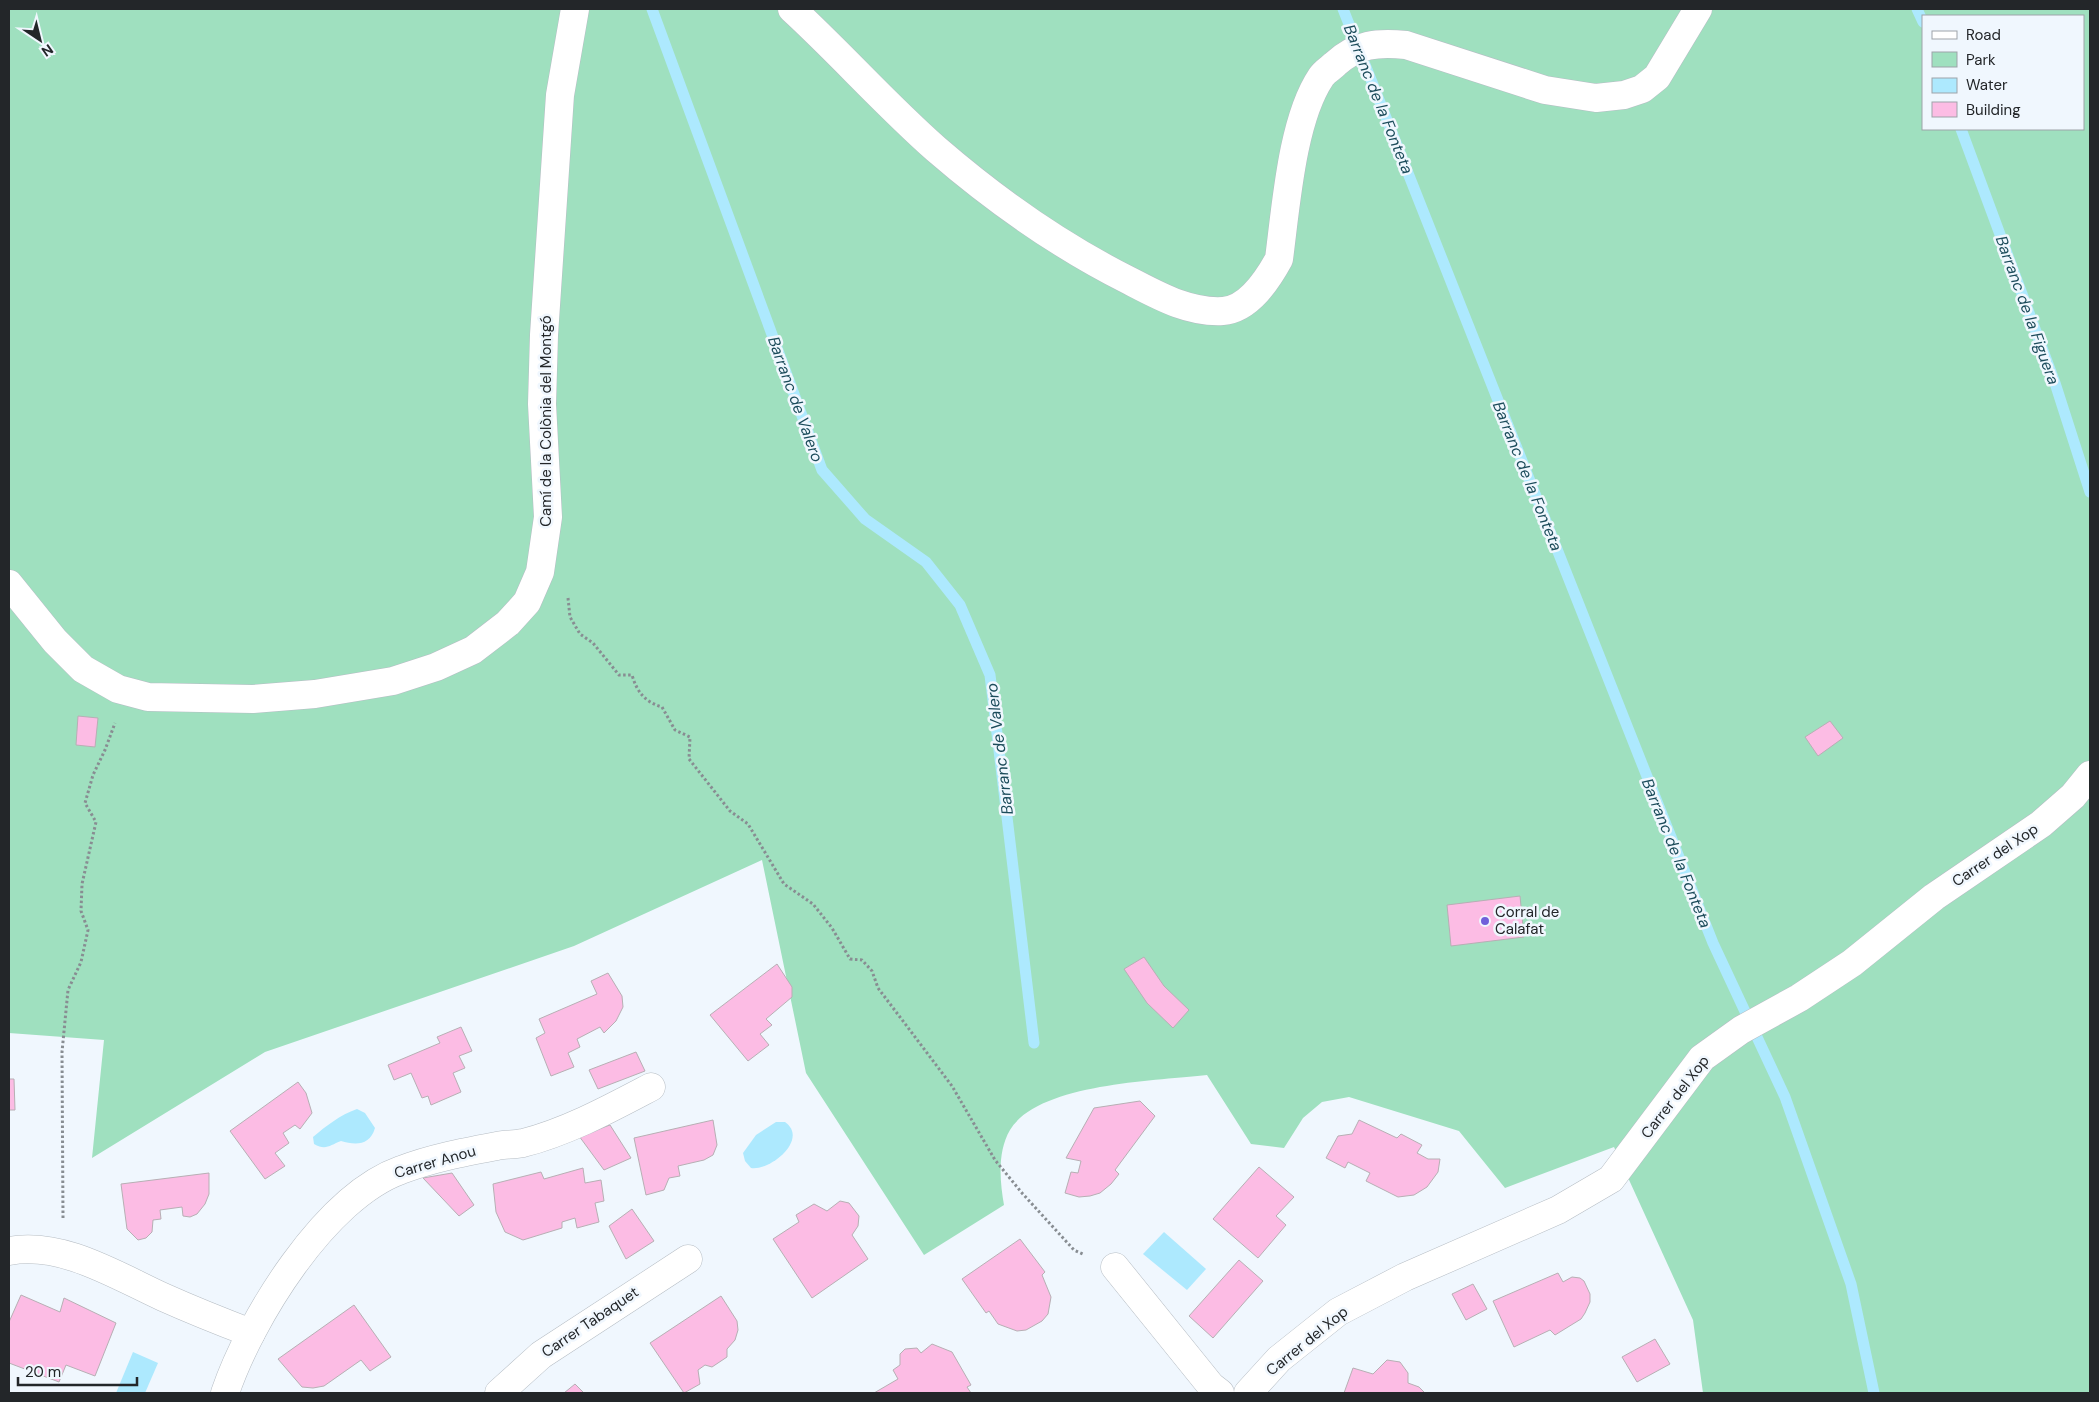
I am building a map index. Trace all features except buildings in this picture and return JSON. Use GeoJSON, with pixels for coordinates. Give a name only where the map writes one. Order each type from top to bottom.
{"type":"FeatureCollection","features":[{"type":"Feature","properties":{"kind":"street","name":"Camí de la Colònia del Montgó"},"geometry":{"type":"LineString","coordinates":[[9,584],[70,657],[94,677],[118,689],[148,696],[253,699],[315,694],[393,682],[436,667],[473,650],[508,623],[527,602],[540,572],[548,517],[542,404],[552,180],[560,95],[575,9]]}},
{"type":"Feature","properties":{"kind":"street"},"geometry":{"type":"LineString","coordinates":[[792,9],[936,148],[983,188],[1044,232],[1098,265],[1154,293],[1186,307],[1224,311],[1242,303],[1256,292],[1269,277],[1279,258],[1300,124],[1321,76],[1345,55],[1358,48],[1382,42],[1406,45],[1545,90],[1596,98],[1624,95],[1642,89],[1657,77],[1698,9]]}},
{"type":"Feature","properties":{"kind":"street","name":"Carrer del Xop"},"geometry":{"type":"LineString","coordinates":[[1248,1393],[1279,1359],[1338,1312],[1405,1277],[1558,1210],[1611,1179],[1702,1058],[1741,1030],[1799,998],[1852,963],[1934,897],[2040,824],[2073,796],[2090,775]]}},
{"type":"Feature","properties":{"kind":"street","name":"Carrer Anou"},"geometry":{"type":"LineString","coordinates":[[225,1393],[251,1334],[294,1266],[320,1231],[338,1211],[375,1182],[400,1170],[459,1154],[537,1138],[605,1110],[651,1087]]}},
{"type":"Feature","properties":{"kind":"street"},"geometry":{"type":"LineString","coordinates":[[9,1251],[26,1249],[61,1254],[79,1259],[251,1334]]}},
{"type":"Feature","properties":{"kind":"street","name":"Carrer Tabaquet"},"geometry":{"type":"LineString","coordinates":[[499,1393],[548,1350],[688,1259]]}},
{"type":"Feature","properties":{"kind":"street"},"geometry":{"type":"LineString","coordinates":[[1115,1267],[1210,1386],[1220,1393]]}},
{"type":"Feature","properties":{"kind":"path"},"geometry":{"type":"LineString","coordinates":[[543,550],[547,568],[568,596],[570,617],[580,634],[593,643],[604,660],[619,675],[632,675],[636,689],[649,703],[662,707],[675,730],[690,737],[689,759],[730,811],[748,824],[784,884],[813,904],[832,928],[850,959],[862,960],[872,970],[878,988],[952,1086],[995,1160],[1074,1250],[1115,1267]]}},
{"type":"Feature","properties":{"kind":"path"},"geometry":{"type":"LineString","coordinates":[[61,1254],[64,1201],[62,1052],[68,990],[81,962],[88,930],[81,911],[82,884],[96,822],[85,803],[93,775],[113,730],[118,689]]}},
{"type":"Feature","properties":{"kind":"green space"},"geometry":{"type":"Polygon","coordinates":[[[9,9],[2090,9],[2090,1393],[1703,1393],[1693,1320],[1614,1147],[1505,1188],[1459,1131],[1349,1097],[1322,1102],[1303,1118],[1284,1148],[1251,1144],[1207,1075],[1100,1087],[1045,1102],[1024,1114],[1010,1130],[1001,1157],[1001,1187],[1004,1205],[924,1255],[806,1073],[762,860],[574,946],[265,1052],[92,1158],[104,1040],[9,1033],[9,9]]]}},
{"type":"Feature","properties":{"kind":"water"},"geometry":{"type":"Polygon","coordinates":[[[357,1109],[365,1113],[375,1128],[370,1138],[361,1143],[341,1141],[325,1147],[314,1144],[313,1137],[339,1118],[357,1109]]]}},
{"type":"Feature","properties":{"kind":"water"},"geometry":{"type":"Polygon","coordinates":[[[776,1122],[785,1122],[791,1129],[793,1137],[790,1145],[777,1159],[759,1168],[751,1168],[745,1161],[743,1153],[756,1135],[776,1122]]]}},
{"type":"Feature","properties":{"kind":"water"},"geometry":{"type":"Polygon","coordinates":[[[1164,1232],[1206,1269],[1187,1290],[1143,1254],[1164,1232]]]}},
{"type":"Feature","properties":{"kind":"water"},"geometry":{"type":"Polygon","coordinates":[[[133,1352],[158,1363],[145,1393],[116,1393],[133,1352]]]}},
{"type":"Feature","properties":{"kind":"waterway","name":"Barranc de Valero"},"geometry":{"type":"LineString","coordinates":[[652,9],[822,470],[865,519],[926,562],[960,605],[990,675],[1034,1043]]}},
{"type":"Feature","properties":{"kind":"waterway","name":"Barranc de la Fonteta"},"geometry":{"type":"LineString","coordinates":[[1343,9],[1713,943],[1785,1097],[1851,1284],[1874,1393]]}},
{"type":"Feature","properties":{"kind":"waterway","name":"Barranc de la Figuera"},"geometry":{"type":"LineString","coordinates":[[1917,9],[1922,20]]}},
{"type":"Feature","properties":{"kind":"waterway","name":"Barranc de la Figuera"},"geometry":{"type":"LineString","coordinates":[[1961,130],[2055,383],[2090,492]]}},
{"type":"Feature","properties":{"kind":"place","name":"Corral de Calafat"},"geometry":{"type":"Point","coordinates":[1485,921]}}]}
